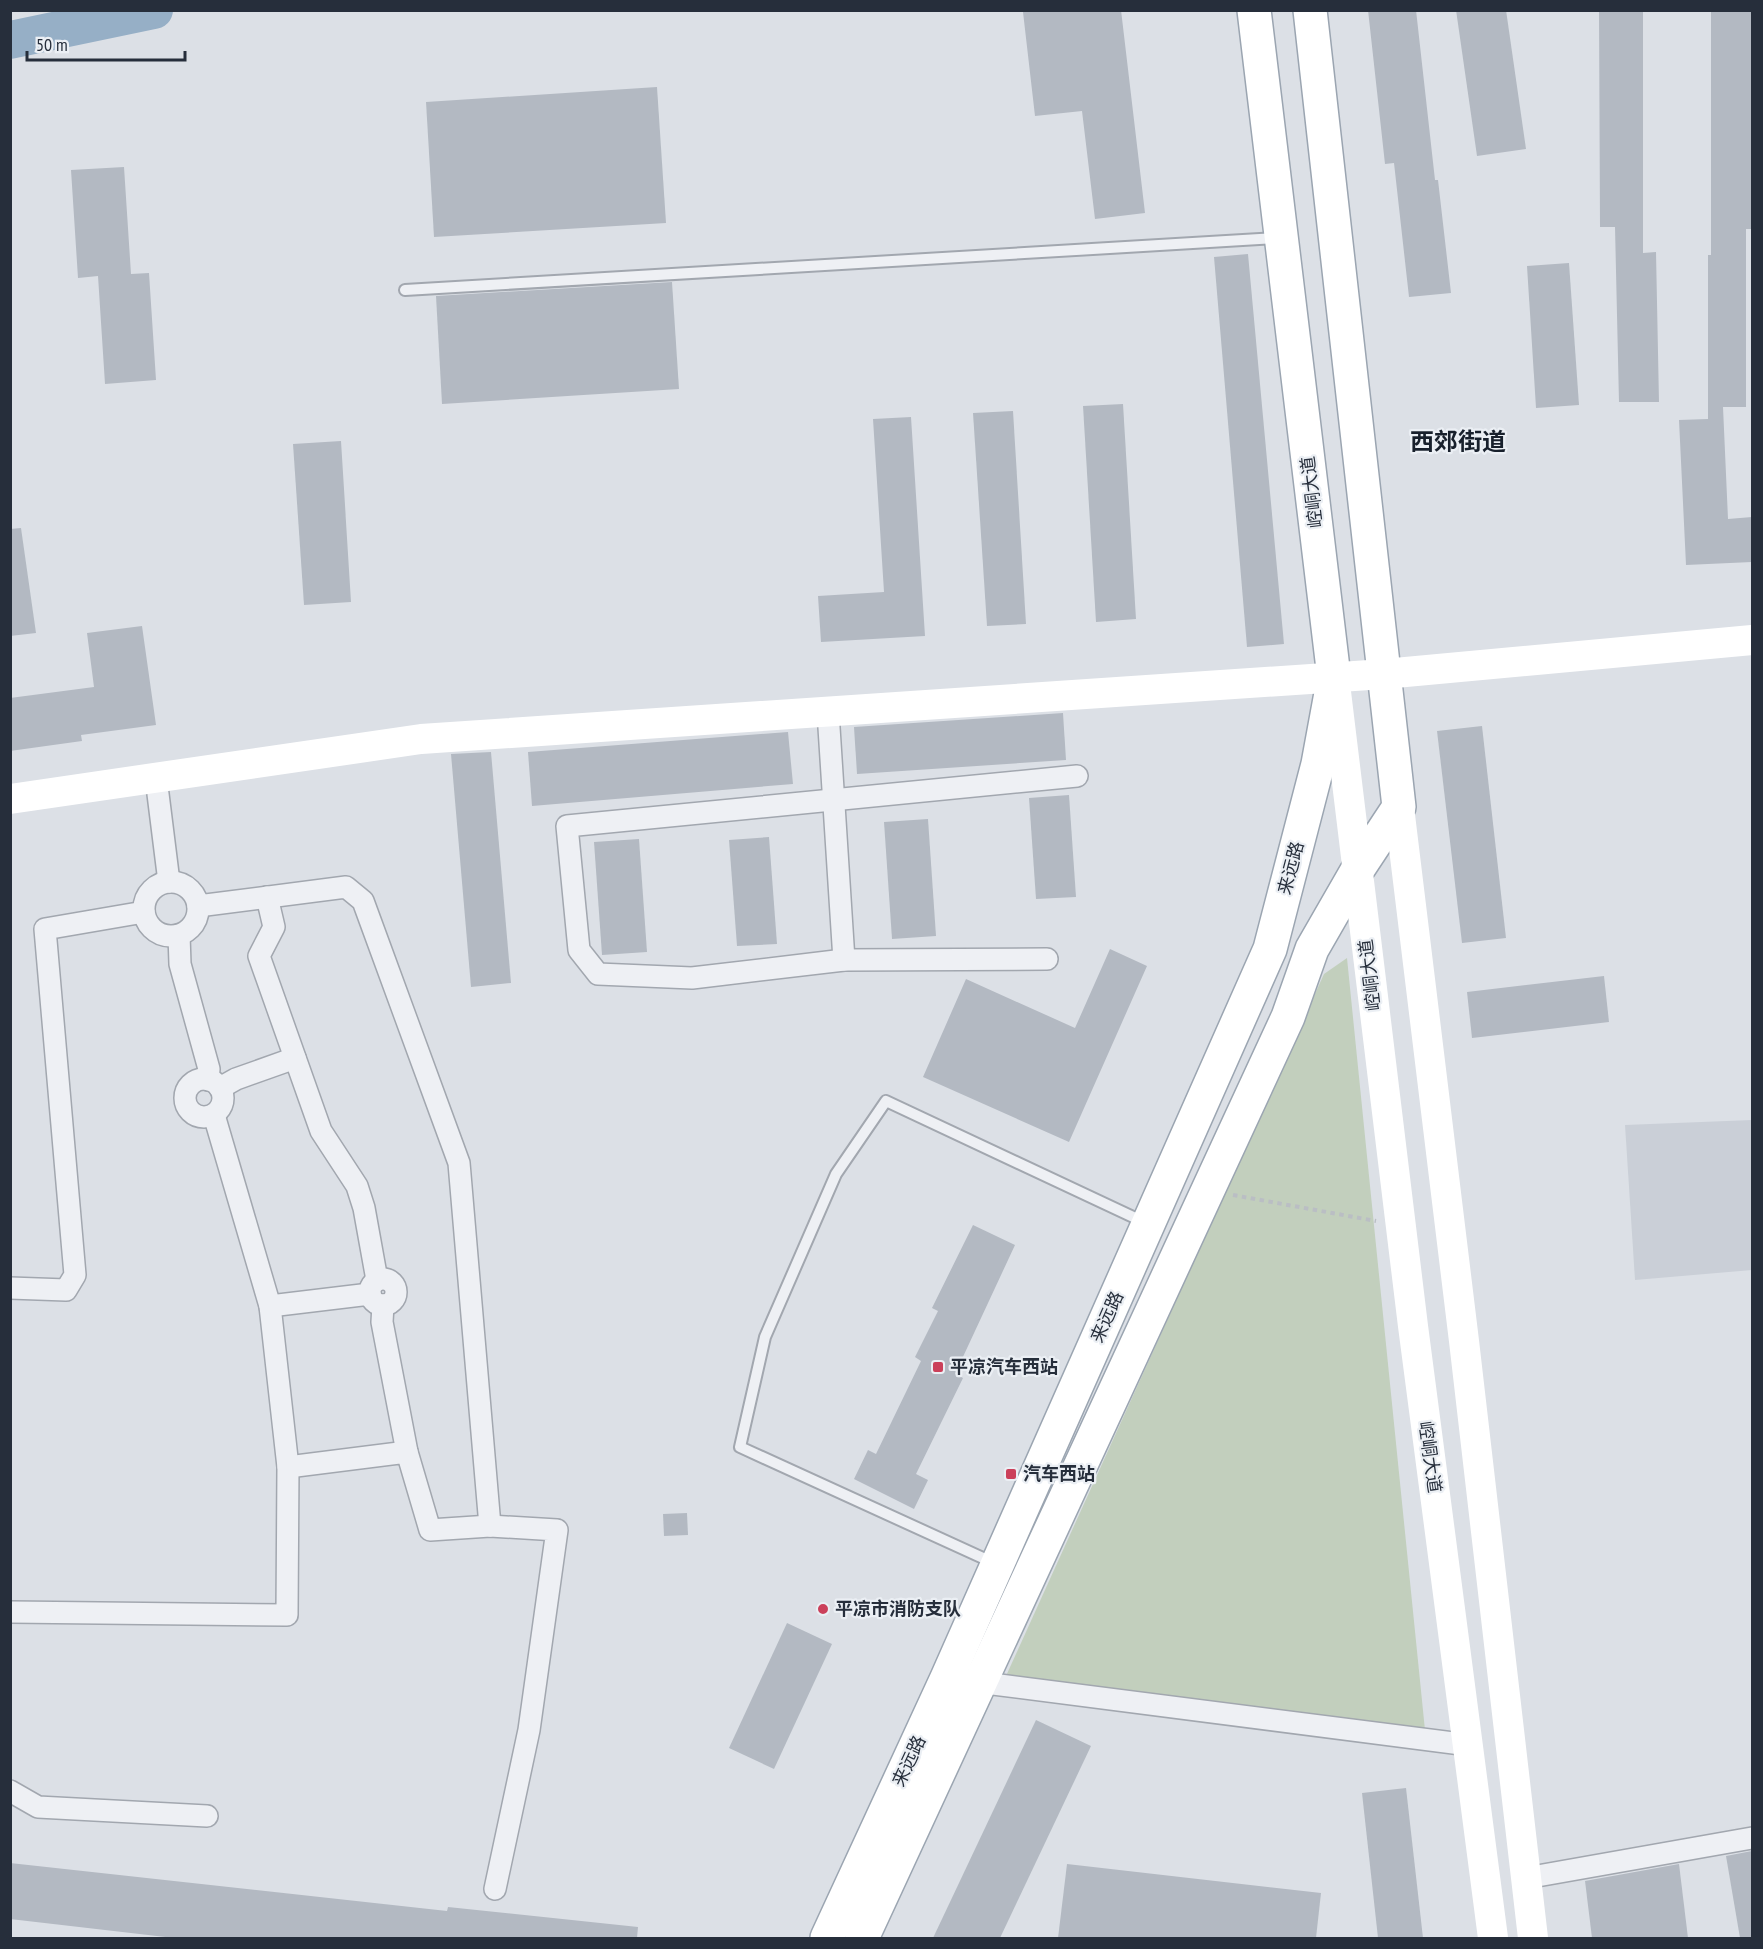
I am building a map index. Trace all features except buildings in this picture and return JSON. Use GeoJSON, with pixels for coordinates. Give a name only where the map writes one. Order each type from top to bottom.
{"type":"FeatureCollection","features":[{"type":"Feature","properties":{"kind":"main road","name":"崆峒大道"},"geometry":{"type":"LineString","coordinates":[[1254,10],[1401,1225],[1493,1938]]}},
{"type":"Feature","properties":{"kind":"main road"},"geometry":{"type":"LineString","coordinates":[[1310,10],[1399,807],[1533,1938]]}},
{"type":"Feature","properties":{"kind":"main road"},"geometry":{"type":"LineString","coordinates":[[10,799],[421,739],[1384,674],[1752,640]]}},
{"type":"Feature","properties":{"kind":"main road","name":"来远路"},"geometry":{"type":"LineString","coordinates":[[827,1938],[947,1678],[1270,949],[1318,764],[1334,677]]}},
{"type":"Feature","properties":{"kind":"main road","name":"来远路"},"geometry":{"type":"LineString","coordinates":[[862,1938],[1288,1017],[1312,949],[1358,869],[1399,807]]}},
{"type":"Feature","properties":{"kind":"street"},"geometry":{"type":"LineString","coordinates":[[828,711],[844,960]]}},
{"type":"Feature","properties":{"kind":"street"},"geometry":{"type":"LineString","coordinates":[[1047,959],[844,960],[692,978],[598,974],[579,950],[567,826],[1077,776]]}},
{"type":"Feature","properties":{"kind":"street"},"geometry":{"type":"LineString","coordinates":[[156,778],[169,882]]}},
{"type":"Feature","properties":{"kind":"street"},"geometry":{"type":"LineString","coordinates":[[169,882],[185,886],[191,891],[198,906],[194,924],[179,935],[160,934],[152,929],[144,912],[145,903],[153,888],[169,882]]}},
{"type":"Feature","properties":{"kind":"street"},"geometry":{"type":"LineString","coordinates":[[198,906],[346,887],[363,901],[459,1163],[490,1526]]}},
{"type":"Feature","properties":{"kind":"street"},"geometry":{"type":"LineString","coordinates":[[267,897],[274,927],[259,956],[321,1131],[357,1186],[364,1208],[382,1322],[407,1452],[430,1530],[490,1526],[557,1530],[529,1730],[495,1889]]}},
{"type":"Feature","properties":{"kind":"street"},"geometry":{"type":"LineString","coordinates":[[10,1288],[66,1290],[75,1275],[45,929],[144,912]]}},
{"type":"Feature","properties":{"kind":"street"},"geometry":{"type":"LineString","coordinates":[[179,935],[180,964],[209,1069],[214,1084],[222,1103],[214,1115],[199,1117],[187,1108],[185,1101],[188,1087],[201,1079],[214,1084],[236,1079],[295,1058]]}},
{"type":"Feature","properties":{"kind":"street"},"geometry":{"type":"LineString","coordinates":[[10,1612],[287,1615],[288,1467],[270,1306],[214,1115]]}},
{"type":"Feature","properties":{"kind":"street"},"geometry":{"type":"LineString","coordinates":[[270,1306],[377,1293]]}},
{"type":"Feature","properties":{"kind":"street"},"geometry":{"type":"LineString","coordinates":[[288,1467],[407,1452]]}},
{"type":"Feature","properties":{"kind":"street"},"geometry":{"type":"LineString","coordinates":[[947,1678],[1469,1745]]}},
{"type":"Feature","properties":{"kind":"street"},"geometry":{"type":"LineString","coordinates":[[10,1791],[38,1808],[207,1816]]}},
{"type":"Feature","properties":{"kind":"street"},"geometry":{"type":"LineString","coordinates":[[1526,1878],[1752,1838]]}},
{"type":"Feature","properties":{"kind":"lane"},"geometry":{"type":"LineString","coordinates":[[405,290],[1282,237]]}},
{"type":"Feature","properties":{"kind":"lane"},"geometry":{"type":"LineString","coordinates":[[997,1565],[740,1447],[765,1337],[836,1174],[886,1101],[1149,1224]]}},
{"type":"Feature","properties":{"kind":"path"},"geometry":{"type":"LineString","coordinates":[[1208,1190],[1401,1225]]}},
{"type":"Feature","properties":{"kind":"shaded area"},"geometry":{"type":"Polygon","coordinates":[[[1752,1120],[1752,1270],[1635,1280],[1625,1125],[1752,1120]]]}},
{"type":"Feature","properties":{"kind":"green space"},"geometry":{"type":"Polygon","coordinates":[[[1347,958],[1426,1740],[1006,1676],[1324,974],[1347,958]]]}},
{"type":"Feature","properties":{"kind":"waterway"},"geometry":{"type":"LineString","coordinates":[[10,40],[154,10]]}},
{"type":"Feature","properties":{"kind":"place","name":"平凉汽车西站"},"geometry":{"type":"Point","coordinates":[938,1367]}},
{"type":"Feature","properties":{"kind":"place","name":"汽车西站"},"geometry":{"type":"Point","coordinates":[1011,1474]}},
{"type":"Feature","properties":{"kind":"place","name":"平凉市消防支队"},"geometry":{"type":"Point","coordinates":[823,1609]}},
{"type":"Feature","properties":{"kind":"district","name":"西郊街道"},"geometry":{"type":"Point","coordinates":[1458,442]}}]}
